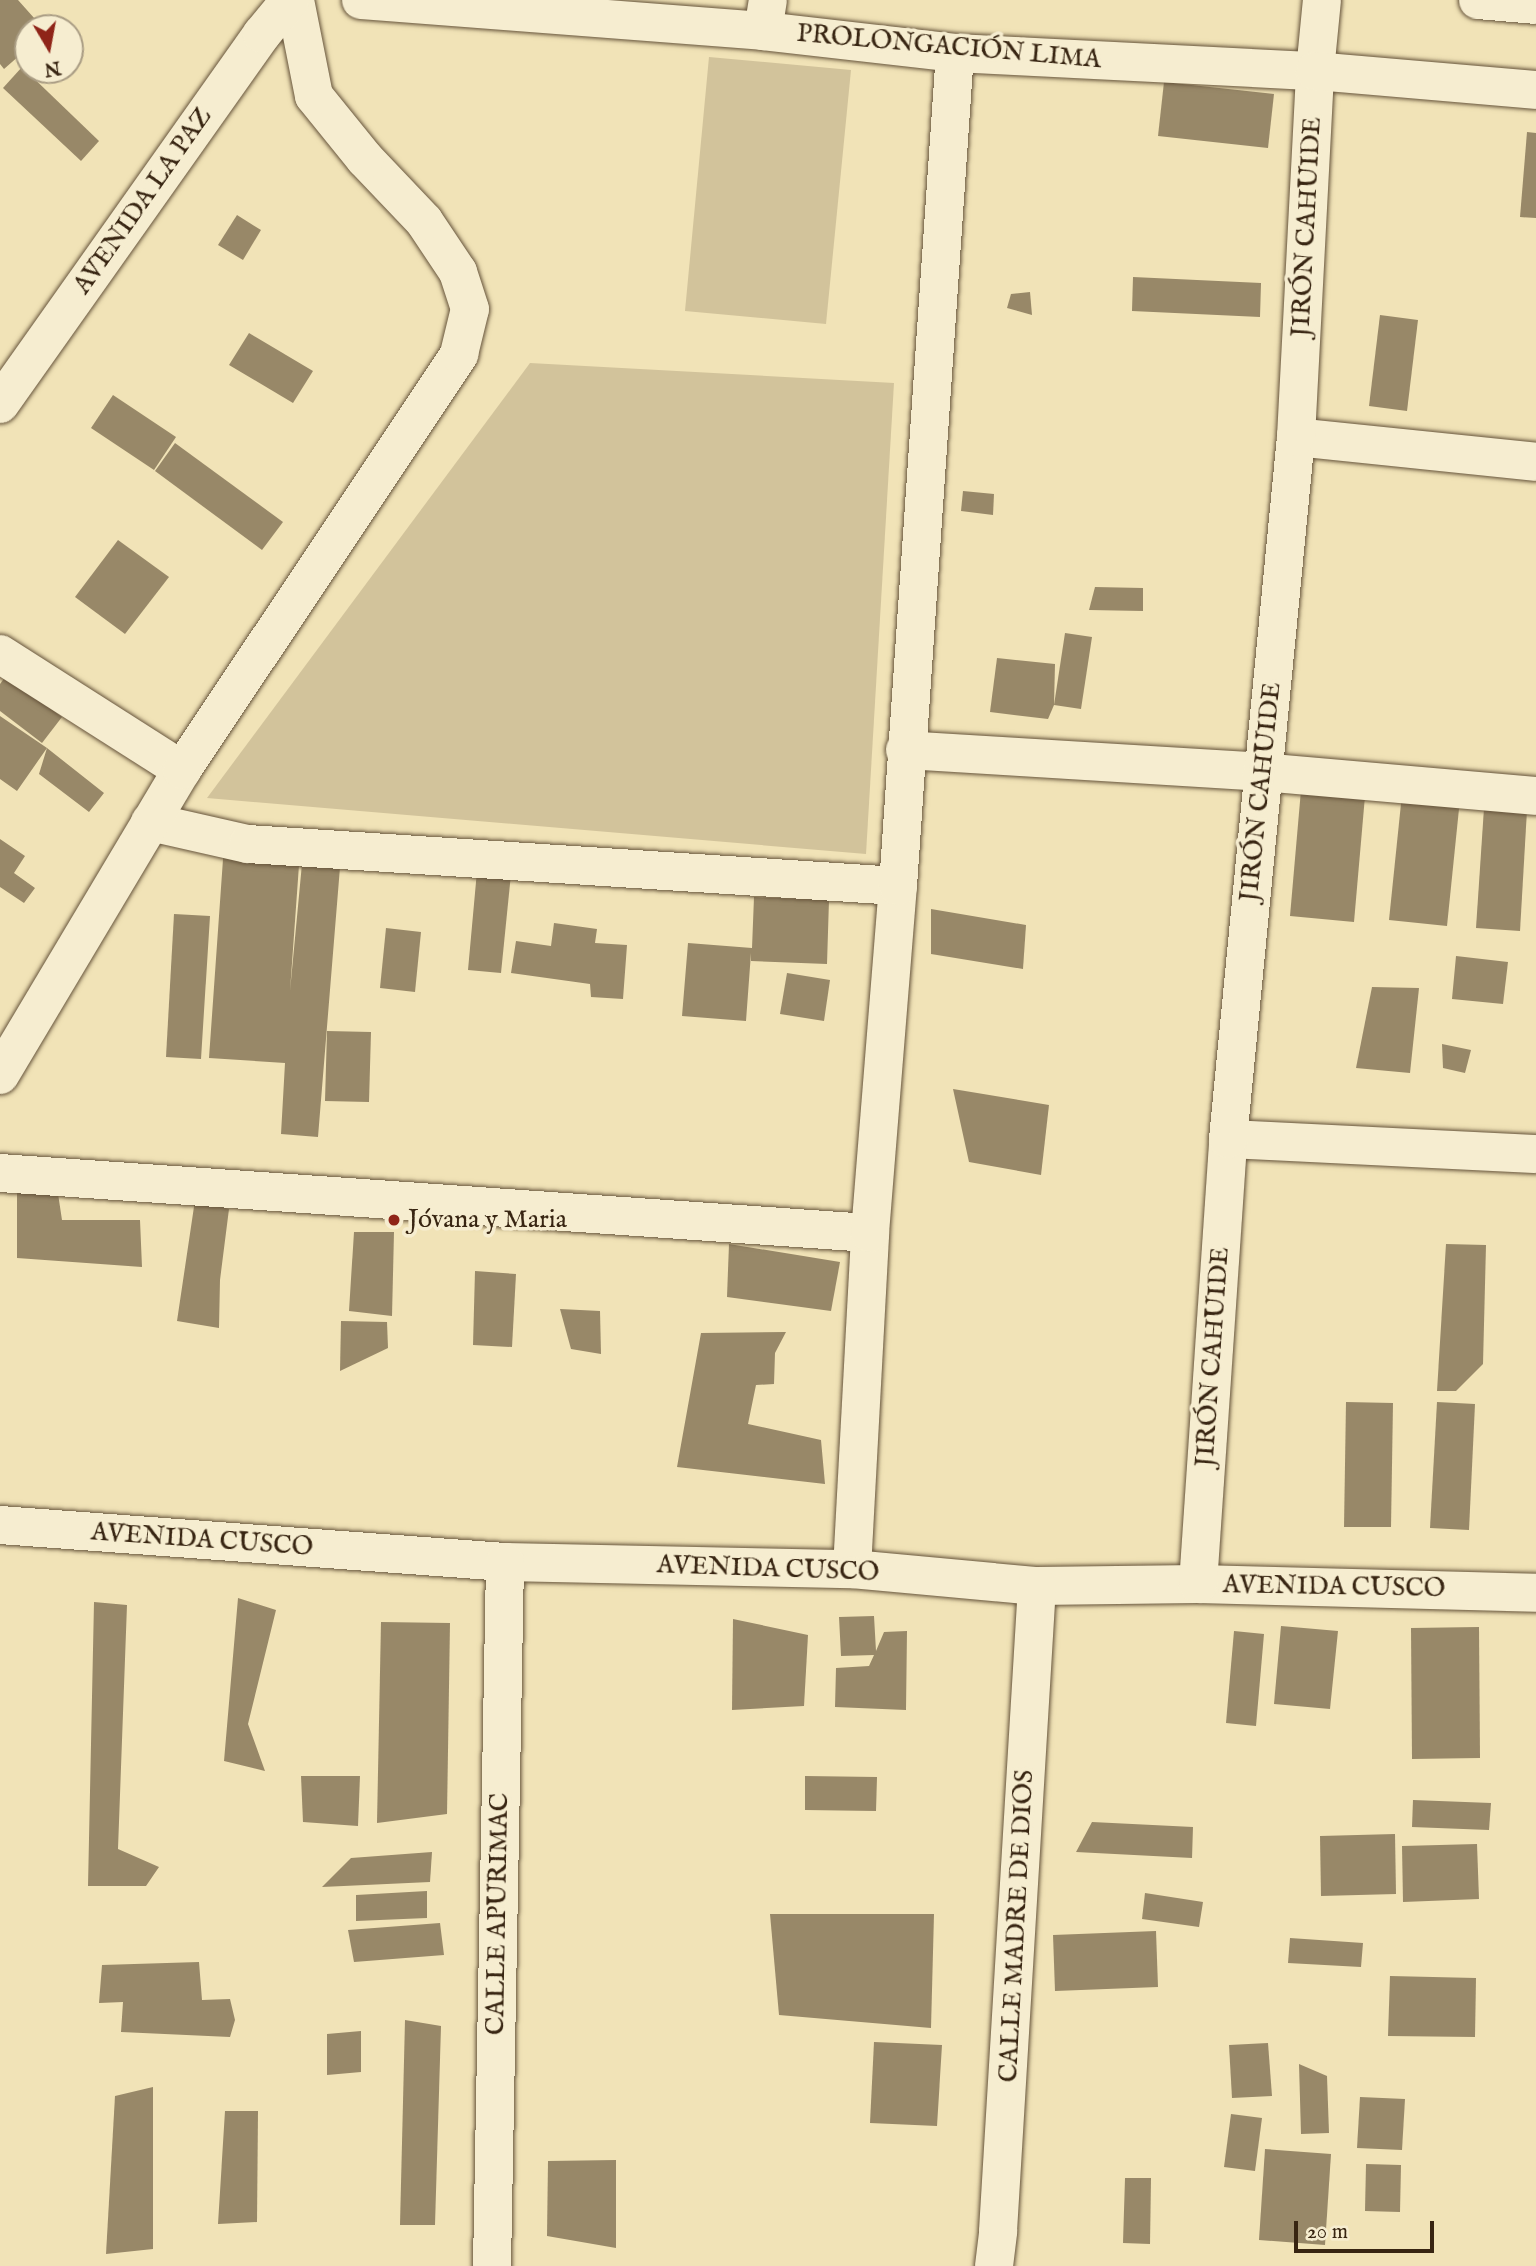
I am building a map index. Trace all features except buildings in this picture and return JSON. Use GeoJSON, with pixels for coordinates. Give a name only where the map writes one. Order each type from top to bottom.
{"type":"FeatureCollection","features":[{"type":"Feature","properties":{"kind":"street","name":"AVENIDA LA PAZ"},"geometry":{"type":"LineString","coordinates":[[4,387],[262,34],[292,0]]}},
{"type":"Feature","properties":{"kind":"street"},"geometry":{"type":"LineString","coordinates":[[0,1074],[182,771],[459,354],[470,309],[458,272],[424,221],[365,159],[314,96],[292,0]]}},
{"type":"Feature","properties":{"kind":"street","name":"PROLONGACIÓN LIMA"},"geometry":{"type":"LineString","coordinates":[[361,0],[765,15],[954,53],[1315,71],[1536,90]]}},
{"type":"Feature","properties":{"kind":"street","name":"JIRÓN CAHUIDE"},"geometry":{"type":"LineString","coordinates":[[1198,1584],[1228,1139],[1296,437],[1315,71],[1322,0]]}},
{"type":"Feature","properties":{"kind":"street"},"geometry":{"type":"LineString","coordinates":[[1478,0],[1536,5]]}},
{"type":"Feature","properties":{"kind":"street"},"geometry":{"type":"LineString","coordinates":[[852,1569],[870,1233],[898,886],[905,750],[954,53]]}},
{"type":"Feature","properties":{"kind":"street"},"geometry":{"type":"LineString","coordinates":[[1296,437],[1536,462]]}},
{"type":"Feature","properties":{"kind":"street"},"geometry":{"type":"LineString","coordinates":[[0,654],[182,771]]}},
{"type":"Feature","properties":{"kind":"street"},"geometry":{"type":"LineString","coordinates":[[905,750],[1262,772],[1536,796]]}},
{"type":"Feature","properties":{"kind":"street"},"geometry":{"type":"LineString","coordinates":[[150,822],[248,844],[898,886]]}},
{"type":"Feature","properties":{"kind":"street"},"geometry":{"type":"LineString","coordinates":[[1228,1139],[1536,1154]]}},
{"type":"Feature","properties":{"kind":"street"},"geometry":{"type":"LineString","coordinates":[[0,1173],[870,1233]]}},
{"type":"Feature","properties":{"kind":"street","name":"AVENIDA CUSCO"},"geometry":{"type":"LineString","coordinates":[[0,1525],[505,1562],[852,1569],[1037,1586],[1198,1584],[1536,1592]]}},
{"type":"Feature","properties":{"kind":"street","name":"CALLE APURIMAC"},"geometry":{"type":"LineString","coordinates":[[492,2266],[505,1562]]}},
{"type":"Feature","properties":{"kind":"street","name":"CALLE MADRE DE DIOS"},"geometry":{"type":"LineString","coordinates":[[994,2266],[1037,1586]]}},
{"type":"Feature","properties":{"kind":"shaded area"},"geometry":{"type":"Polygon","coordinates":[[[709,57],[851,70],[826,324],[685,311],[709,57]]]}},
{"type":"Feature","properties":{"kind":"shaded area"},"geometry":{"type":"Polygon","coordinates":[[[530,363],[894,383],[866,854],[207,798],[530,363]]]}},
{"type":"Feature","properties":{"kind":"place","name":"Jóvana y Maria"},"geometry":{"type":"Point","coordinates":[394,1220]}}]}
